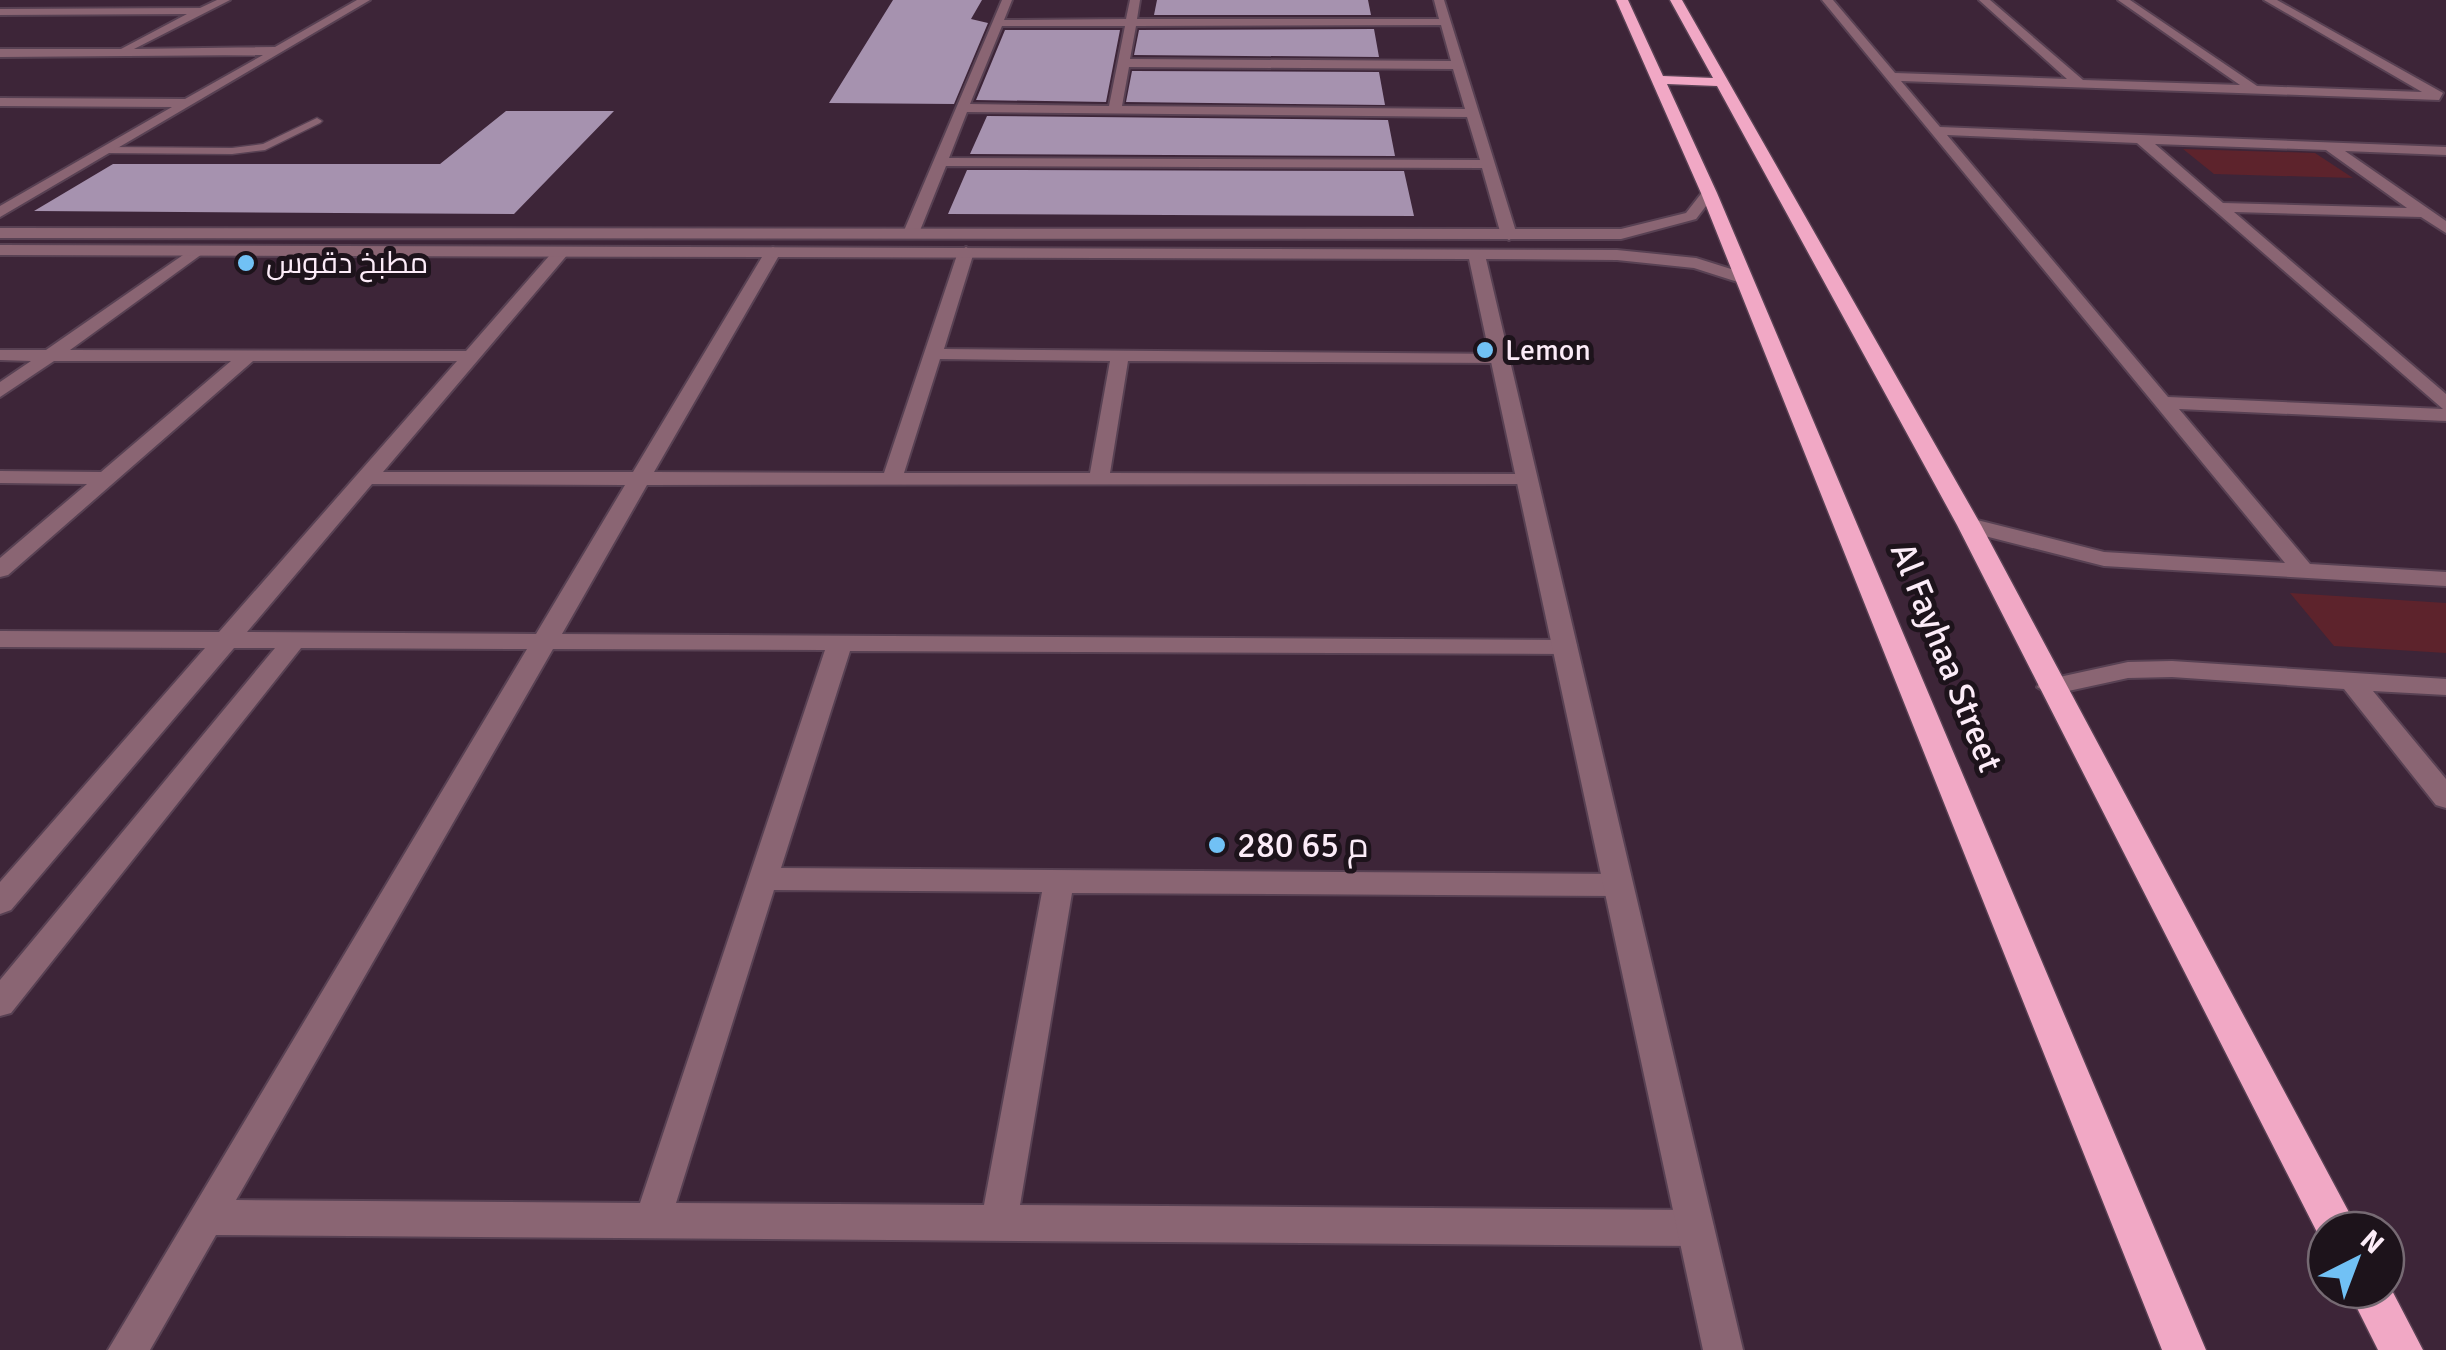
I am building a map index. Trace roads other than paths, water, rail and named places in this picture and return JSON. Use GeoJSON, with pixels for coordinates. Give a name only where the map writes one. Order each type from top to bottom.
{"type":"FeatureCollection","features":[{"type":"Feature","properties":{"kind":"highway","name":"Al Fayhaa Street"},"geometry":{"type":"LineString","coordinates":[[1622,0],[1709,193],[2184,1350]]}},
{"type":"Feature","properties":{"kind":"highway","name":"Al Fayhaa Street"},"geometry":{"type":"LineString","coordinates":[[1676,0],[1969,525],[2050,687],[2326,1210]]}},
{"type":"Feature","properties":{"kind":"highway"},"geometry":{"type":"LineString","coordinates":[[1659,80],[1720,82]]}},
{"type":"Feature","properties":{"kind":"highway"},"geometry":{"type":"LineString","coordinates":[[2380,1310],[2401,1350]]}},
{"type":"Feature","properties":{"kind":"street"},"geometry":{"type":"LineString","coordinates":[[83,12],[108,0]]}},
{"type":"Feature","properties":{"kind":"street"},"geometry":{"type":"LineString","coordinates":[[120,52],[225,0]]}},
{"type":"Feature","properties":{"kind":"street"},"geometry":{"type":"LineString","coordinates":[[0,212],[366,0]]}},
{"type":"Feature","properties":{"kind":"street"},"geometry":{"type":"LineString","coordinates":[[911,233],[1007,0]]}},
{"type":"Feature","properties":{"kind":"street"},"geometry":{"type":"LineString","coordinates":[[1115,110],[1135,0]]}},
{"type":"Feature","properties":{"kind":"street"},"geometry":{"type":"LineString","coordinates":[[1439,0],[1508,235]]}},
{"type":"Feature","properties":{"kind":"street"},"geometry":{"type":"LineString","coordinates":[[1827,0],[2304,571]]}},
{"type":"Feature","properties":{"kind":"street"},"geometry":{"type":"LineString","coordinates":[[1984,0],[2080,84]]}},
{"type":"Feature","properties":{"kind":"street"},"geometry":{"type":"LineString","coordinates":[[2123,0],[2255,90]]}},
{"type":"Feature","properties":{"kind":"street"},"geometry":{"type":"LineString","coordinates":[[2269,0],[2443,98]]}},
{"type":"Feature","properties":{"kind":"street"},"geometry":{"type":"LineString","coordinates":[[0,12],[202,11]]}},
{"type":"Feature","properties":{"kind":"street"},"geometry":{"type":"LineString","coordinates":[[998,22],[1446,22]]}},
{"type":"Feature","properties":{"kind":"street"},"geometry":{"type":"LineString","coordinates":[[0,53],[278,50]]}},
{"type":"Feature","properties":{"kind":"street"},"geometry":{"type":"LineString","coordinates":[[1122,64],[1458,66]]}},
{"type":"Feature","properties":{"kind":"street"},"geometry":{"type":"LineString","coordinates":[[2404,76],[2432,76]]}},
{"type":"Feature","properties":{"kind":"street"},"geometry":{"type":"LineString","coordinates":[[1891,77],[2443,98]]}},
{"type":"Feature","properties":{"kind":"street"},"geometry":{"type":"LineString","coordinates":[[0,102],[187,104]]}},
{"type":"Feature","properties":{"kind":"street"},"geometry":{"type":"LineString","coordinates":[[0,114],[24,102]]}},
{"type":"Feature","properties":{"kind":"street"},"geometry":{"type":"LineString","coordinates":[[963,108],[1473,113]]}},
{"type":"Feature","properties":{"kind":"street"},"geometry":{"type":"LineString","coordinates":[[1936,131],[2446,151]]}},
{"type":"Feature","properties":{"kind":"street"},"geometry":{"type":"LineString","coordinates":[[2141,139],[2446,404]]}},
{"type":"Feature","properties":{"kind":"street"},"geometry":{"type":"LineString","coordinates":[[2330,146],[2446,228]]}},
{"type":"Feature","properties":{"kind":"street"},"geometry":{"type":"LineString","coordinates":[[940,162],[1488,164]]}},
{"type":"Feature","properties":{"kind":"street"},"geometry":{"type":"LineString","coordinates":[[0,232],[1621,234],[1652,230],[1691,216],[1709,193]]}},
{"type":"Feature","properties":{"kind":"street"},"geometry":{"type":"LineString","coordinates":[[2219,207],[2425,213]]}},
{"type":"Feature","properties":{"kind":"street"},"geometry":{"type":"LineString","coordinates":[[1136,252],[1138,234]]}},
{"type":"Feature","properties":{"kind":"street"},"geometry":{"type":"LineString","coordinates":[[0,250],[1476,253],[1643,256],[1696,263],[1744,279]]}},
{"type":"Feature","properties":{"kind":"street"},"geometry":{"type":"LineString","coordinates":[[0,392],[196,250]]}},
{"type":"Feature","properties":{"kind":"street"},"geometry":{"type":"LineString","coordinates":[[0,902],[562,252]]}},
{"type":"Feature","properties":{"kind":"street"},"geometry":{"type":"LineString","coordinates":[[128,1350],[773,252]]}},
{"type":"Feature","properties":{"kind":"street"},"geometry":{"type":"LineString","coordinates":[[892,479],[966,252]]}},
{"type":"Feature","properties":{"kind":"street"},"geometry":{"type":"LineString","coordinates":[[1476,253],[1723,1350]]}},
{"type":"Feature","properties":{"kind":"street"},"geometry":{"type":"LineString","coordinates":[[934,354],[1500,358]]}},
{"type":"Feature","properties":{"kind":"street"},"geometry":{"type":"LineString","coordinates":[[0,355],[472,356]]}},
{"type":"Feature","properties":{"kind":"street"},"geometry":{"type":"LineString","coordinates":[[0,570],[249,356]]}},
{"type":"Feature","properties":{"kind":"street"},"geometry":{"type":"LineString","coordinates":[[1099,479],[1120,356]]}},
{"type":"Feature","properties":{"kind":"street"},"geometry":{"type":"LineString","coordinates":[[2162,402],[2446,415]]}},
{"type":"Feature","properties":{"kind":"street"},"geometry":{"type":"LineString","coordinates":[[0,477],[107,478]]}},
{"type":"Feature","properties":{"kind":"street"},"geometry":{"type":"LineString","coordinates":[[366,478],[1528,480]]}},
{"type":"Feature","properties":{"kind":"street"},"geometry":{"type":"LineString","coordinates":[[1969,525],[2104,559],[2446,579]]}},
{"type":"Feature","properties":{"kind":"street"},"geometry":{"type":"LineString","coordinates":[[0,640],[1565,646]]}},
{"type":"Feature","properties":{"kind":"street"},"geometry":{"type":"LineString","coordinates":[[0,1003],[294,641]]}},
{"type":"Feature","properties":{"kind":"street"},"geometry":{"type":"LineString","coordinates":[[652,1220],[840,644]]}},
{"type":"Feature","properties":{"kind":"street"},"geometry":{"type":"LineString","coordinates":[[2050,687],[2128,670],[2446,686]]}},
{"type":"Feature","properties":{"kind":"street"},"geometry":{"type":"LineString","coordinates":[[2351,680],[2446,798]]}},
{"type":"Feature","properties":{"kind":"street"},"geometry":{"type":"LineString","coordinates":[[0,866],[30,866]]}},
{"type":"Feature","properties":{"kind":"street"},"geometry":{"type":"LineString","coordinates":[[764,879],[1618,885]]}},
{"type":"Feature","properties":{"kind":"street"},"geometry":{"type":"LineString","coordinates":[[1000,1223],[1059,881]]}},
{"type":"Feature","properties":{"kind":"street"},"geometry":{"type":"LineString","coordinates":[[206,1217],[1696,1228]]}},
{"type":"Feature","properties":{"kind":"lane"},"geometry":{"type":"LineString","coordinates":[[108,150],[232,151],[265,146],[317,121]]}},
{"type":"Feature","properties":{"kind":"place","name":"مطبخ دقوس"},"geometry":{"type":"Point","coordinates":[246,263]}},
{"type":"Feature","properties":{"kind":"place","name":"Lemon"},"geometry":{"type":"Point","coordinates":[1485,350]}},
{"type":"Feature","properties":{"kind":"place","name":"280 م 65"},"geometry":{"type":"Point","coordinates":[1217,845]}}]}
